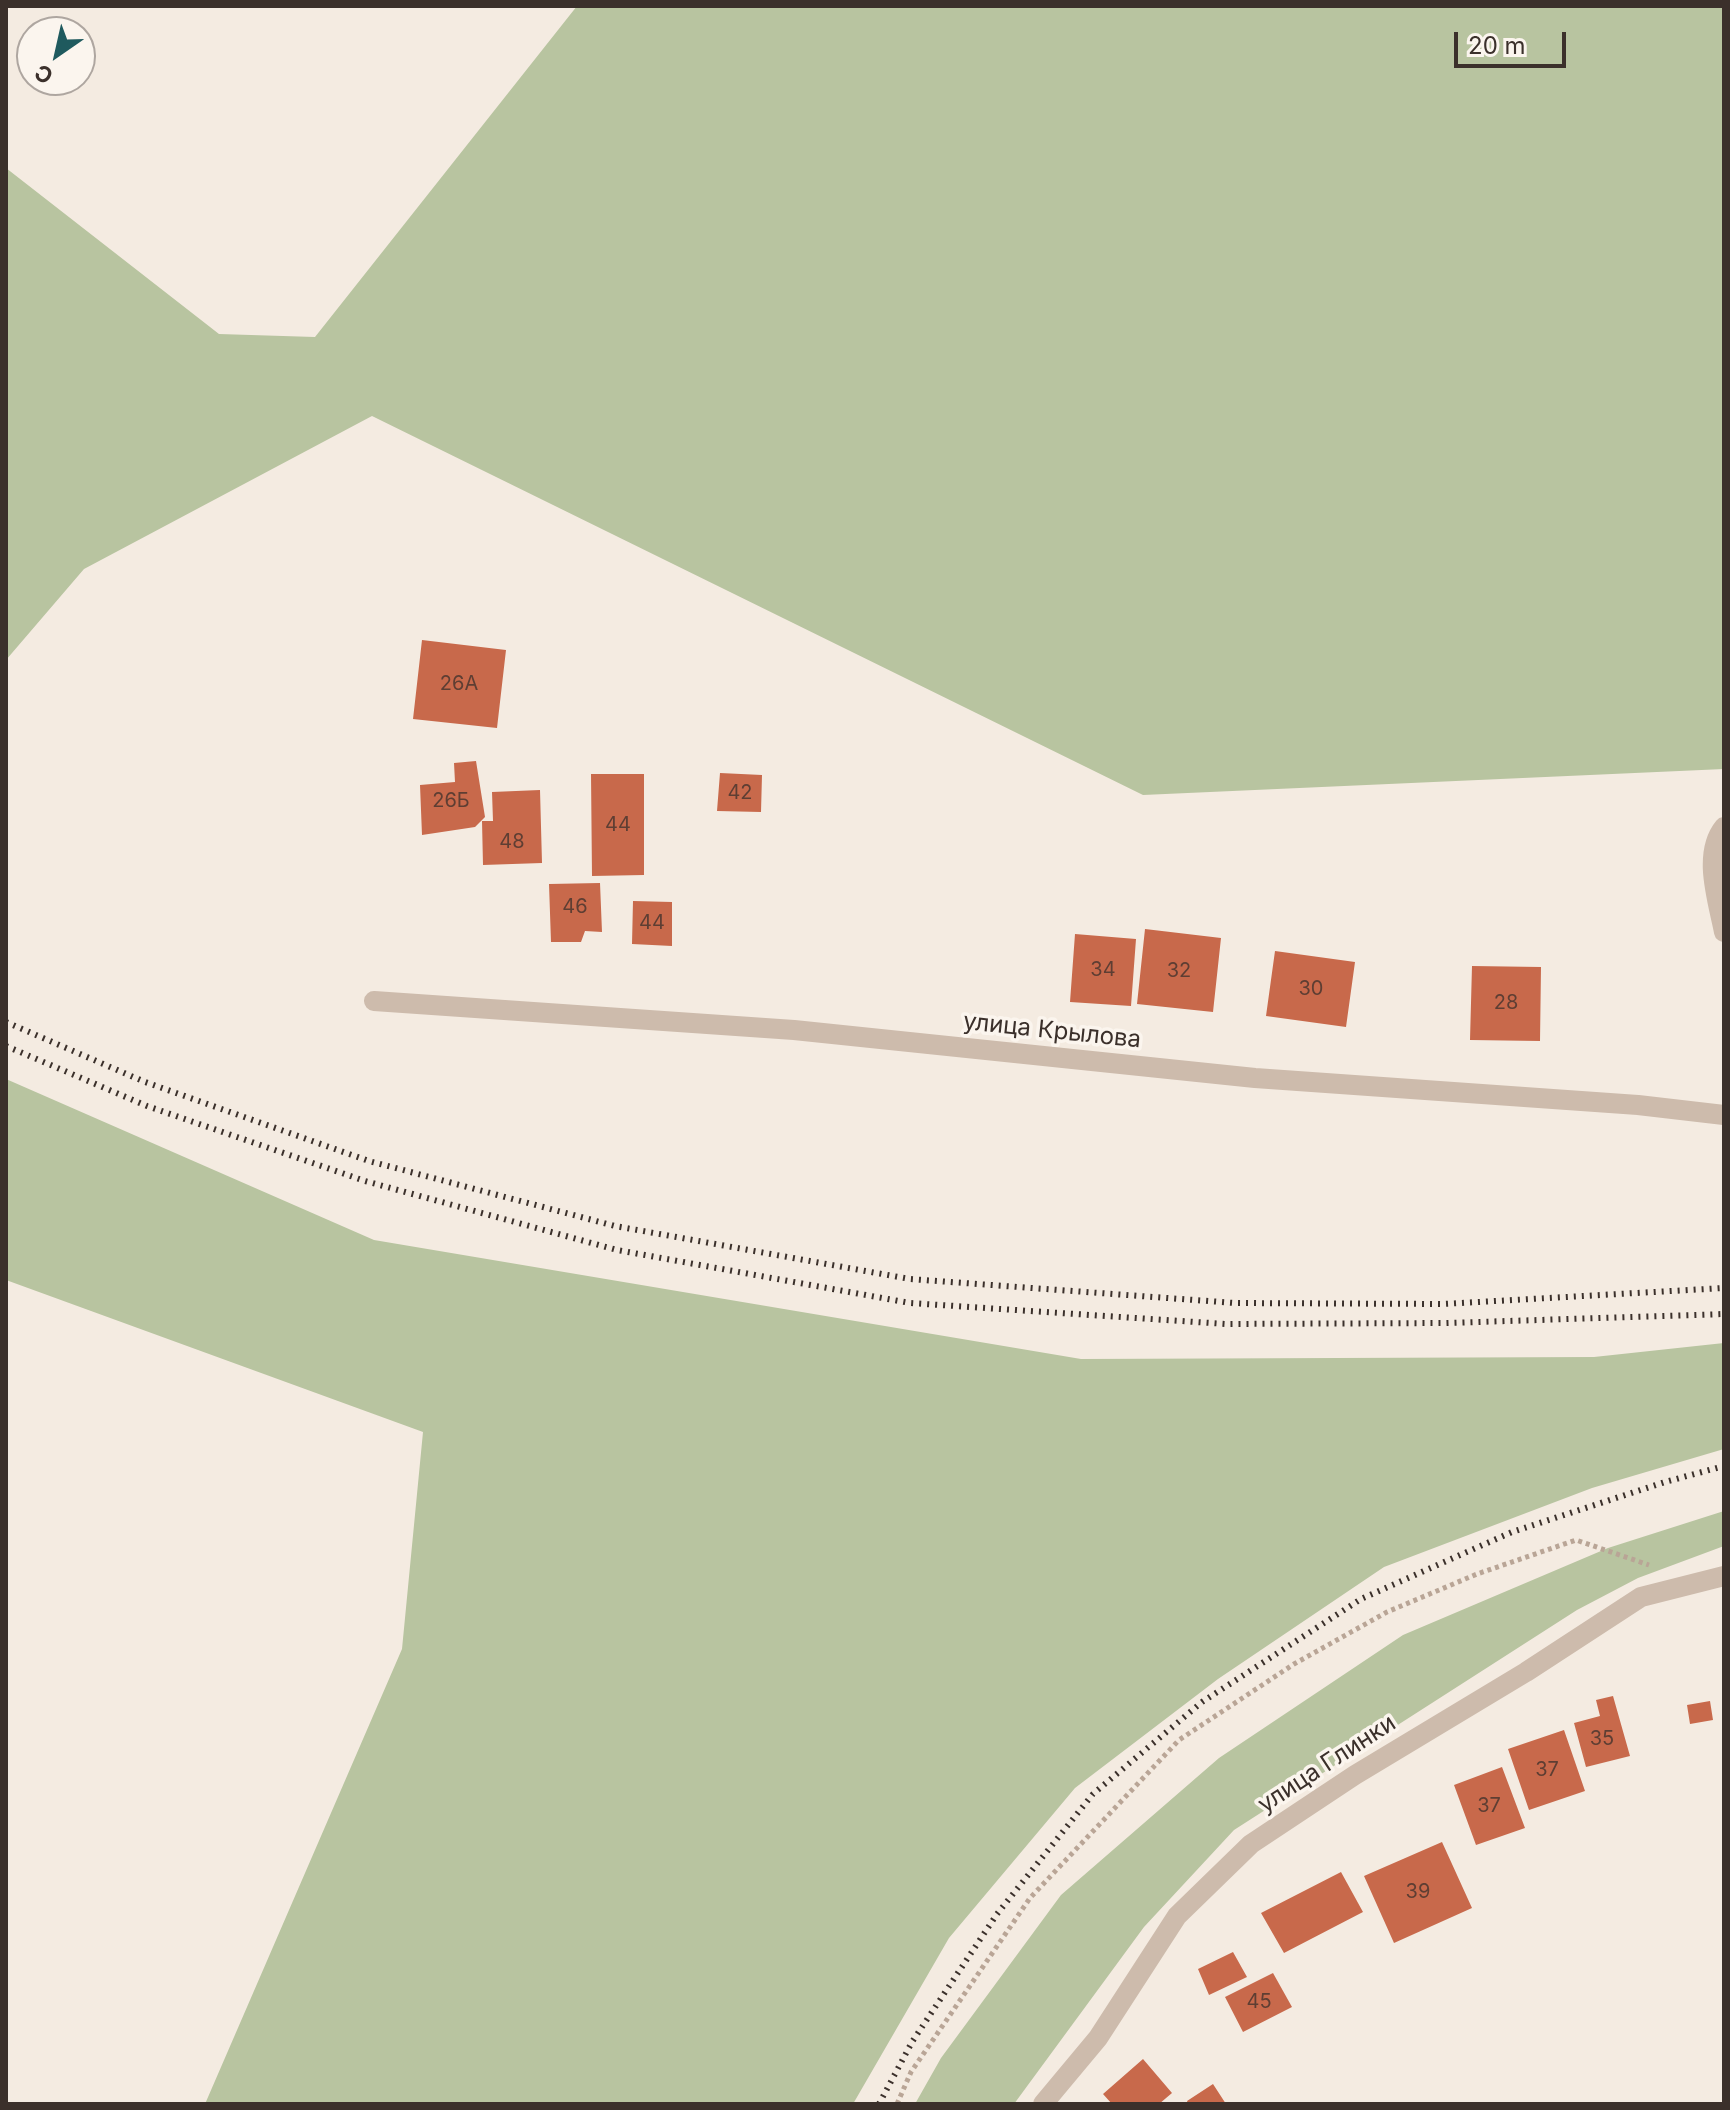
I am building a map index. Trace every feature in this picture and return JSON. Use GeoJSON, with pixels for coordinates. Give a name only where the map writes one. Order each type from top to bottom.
{"type":"FeatureCollection","features":[{"type":"Feature","properties":{"kind":"street"},"geometry":{"type":"LineString","coordinates":[[1724,827],[1714,846],[1713,863],[1724,932]]}},
{"type":"Feature","properties":{"kind":"street","name":"улица Крылова"},"geometry":{"type":"LineString","coordinates":[[374,1001],[794,1030],[1255,1078],[1638,1105],[1724,1115]]}},
{"type":"Feature","properties":{"kind":"street","name":"улица Глинки"},"geometry":{"type":"LineString","coordinates":[[1043,2104],[1098,2038],[1177,1916],[1251,1844],[1355,1775],[1526,1672],[1641,1597],[1724,1576]]}},
{"type":"Feature","properties":{"kind":"path"},"geometry":{"type":"LineString","coordinates":[[897,2104],[911,2072],[1030,1898],[1179,1740],[1307,1657],[1387,1612],[1477,1574],[1576,1540],[1654,1567]]}},
{"type":"Feature","properties":{"kind":"green space"},"geometry":{"type":"Polygon","coordinates":[[[577,6],[1724,6],[1724,769],[1143,795],[372,416],[84,569],[6,660],[6,168],[219,334],[315,337],[577,6]]]}},
{"type":"Feature","properties":{"kind":"green space"},"geometry":{"type":"Polygon","coordinates":[[[6,1079],[374,1240],[1081,1359],[1594,1357],[1724,1343],[1724,1449],[1592,1488],[1384,1567],[1218,1679],[1075,1788],[949,1938],[853,2104],[205,2104],[402,1649],[423,1432],[6,1280],[6,1079]]]}},
{"type":"Feature","properties":{"kind":"green space"},"geometry":{"type":"Polygon","coordinates":[[[1724,1511],[1724,1546],[1638,1578],[1577,1610],[1234,1830],[1144,1927],[1014,2104],[915,2104],[941,2058],[1061,1895],[1219,1758],[1403,1635],[1608,1548],[1724,1511]]]}},
{"type":"Feature","properties":{"kind":"building"},"geometry":{"type":"Polygon","coordinates":[[[422,640],[506,650],[497,728],[413,719],[422,640]]]}},
{"type":"Feature","properties":{"kind":"building"},"geometry":{"type":"Polygon","coordinates":[[[476,761],[485,817],[475,827],[422,835],[420,785],[455,782],[454,763],[476,761]]]}},
{"type":"Feature","properties":{"kind":"building"},"geometry":{"type":"Polygon","coordinates":[[[720,773],[762,775],[761,812],[717,811],[720,773]]]}},
{"type":"Feature","properties":{"kind":"building"},"geometry":{"type":"Polygon","coordinates":[[[591,774],[644,774],[644,875],[592,876],[591,774]]]}},
{"type":"Feature","properties":{"kind":"building"},"geometry":{"type":"Polygon","coordinates":[[[540,790],[542,863],[483,865],[482,821],[493,821],[492,792],[540,790]]]}},
{"type":"Feature","properties":{"kind":"building"},"geometry":{"type":"Polygon","coordinates":[[[600,883],[602,932],[585,931],[581,942],[551,942],[549,884],[600,883]]]}},
{"type":"Feature","properties":{"kind":"building"},"geometry":{"type":"Polygon","coordinates":[[[633,901],[672,902],[672,946],[632,944],[633,901]]]}},
{"type":"Feature","properties":{"kind":"building"},"geometry":{"type":"Polygon","coordinates":[[[1145,929],[1221,938],[1213,1012],[1137,1004],[1145,929]]]}},
{"type":"Feature","properties":{"kind":"building"},"geometry":{"type":"Polygon","coordinates":[[[1075,934],[1136,939],[1131,1006],[1070,1002],[1075,934]]]}},
{"type":"Feature","properties":{"kind":"building"},"geometry":{"type":"Polygon","coordinates":[[[1275,951],[1355,962],[1346,1027],[1266,1016],[1275,951]]]}},
{"type":"Feature","properties":{"kind":"building"},"geometry":{"type":"Polygon","coordinates":[[[1472,966],[1541,967],[1540,1041],[1470,1040],[1472,966]]]}},
{"type":"Feature","properties":{"kind":"building"},"geometry":{"type":"Polygon","coordinates":[[[1613,1696],[1630,1756],[1586,1767],[1574,1723],[1600,1716],[1596,1700],[1613,1696]]]}},
{"type":"Feature","properties":{"kind":"building"},"geometry":{"type":"Polygon","coordinates":[[[1710,1701],[1713,1720],[1690,1724],[1687,1705],[1710,1701]]]}},
{"type":"Feature","properties":{"kind":"building"},"geometry":{"type":"Polygon","coordinates":[[[1564,1730],[1585,1791],[1529,1810],[1508,1749],[1564,1730]]]}},
{"type":"Feature","properties":{"kind":"building"},"geometry":{"type":"Polygon","coordinates":[[[1502,1767],[1525,1828],[1476,1845],[1454,1785],[1502,1767]]]}},
{"type":"Feature","properties":{"kind":"building"},"geometry":{"type":"Polygon","coordinates":[[[1442,1842],[1472,1908],[1394,1943],[1364,1876],[1442,1842]]]}},
{"type":"Feature","properties":{"kind":"building"},"geometry":{"type":"Polygon","coordinates":[[[1341,1872],[1363,1912],[1284,1953],[1261,1913],[1341,1872]]]}},
{"type":"Feature","properties":{"kind":"building"},"geometry":{"type":"Polygon","coordinates":[[[1233,1952],[1247,1977],[1209,1995],[1198,1969],[1233,1952]]]}},
{"type":"Feature","properties":{"kind":"building"},"geometry":{"type":"Polygon","coordinates":[[[1273,1973],[1292,2007],[1243,2032],[1225,1997],[1273,1973]]]}},
{"type":"Feature","properties":{"kind":"building"},"geometry":{"type":"Polygon","coordinates":[[[1143,2059],[1172,2093],[1159,2104],[1112,2104],[1103,2094],[1143,2059]]]}},
{"type":"Feature","properties":{"kind":"building"},"geometry":{"type":"Polygon","coordinates":[[[1213,2084],[1226,2104],[1188,2104],[1187,2101],[1213,2084]]]}},
{"type":"Feature","properties":{"kind":"railway"},"geometry":{"type":"LineString","coordinates":[[6,1022],[145,1082],[369,1161],[615,1226],[910,1279],[1235,1303],[1443,1304],[1724,1288]]}},
{"type":"Feature","properties":{"kind":"railway"},"geometry":{"type":"LineString","coordinates":[[6,1046],[147,1106],[365,1181],[617,1250],[910,1303],[1226,1324],[1446,1323],[1724,1314]]}},
{"type":"Feature","properties":{"kind":"railway"},"geometry":{"type":"LineString","coordinates":[[879,2104],[912,2042],[997,1914],[1093,1794],[1202,1702],[1361,1599],[1512,1532],[1724,1466]]}}]}
